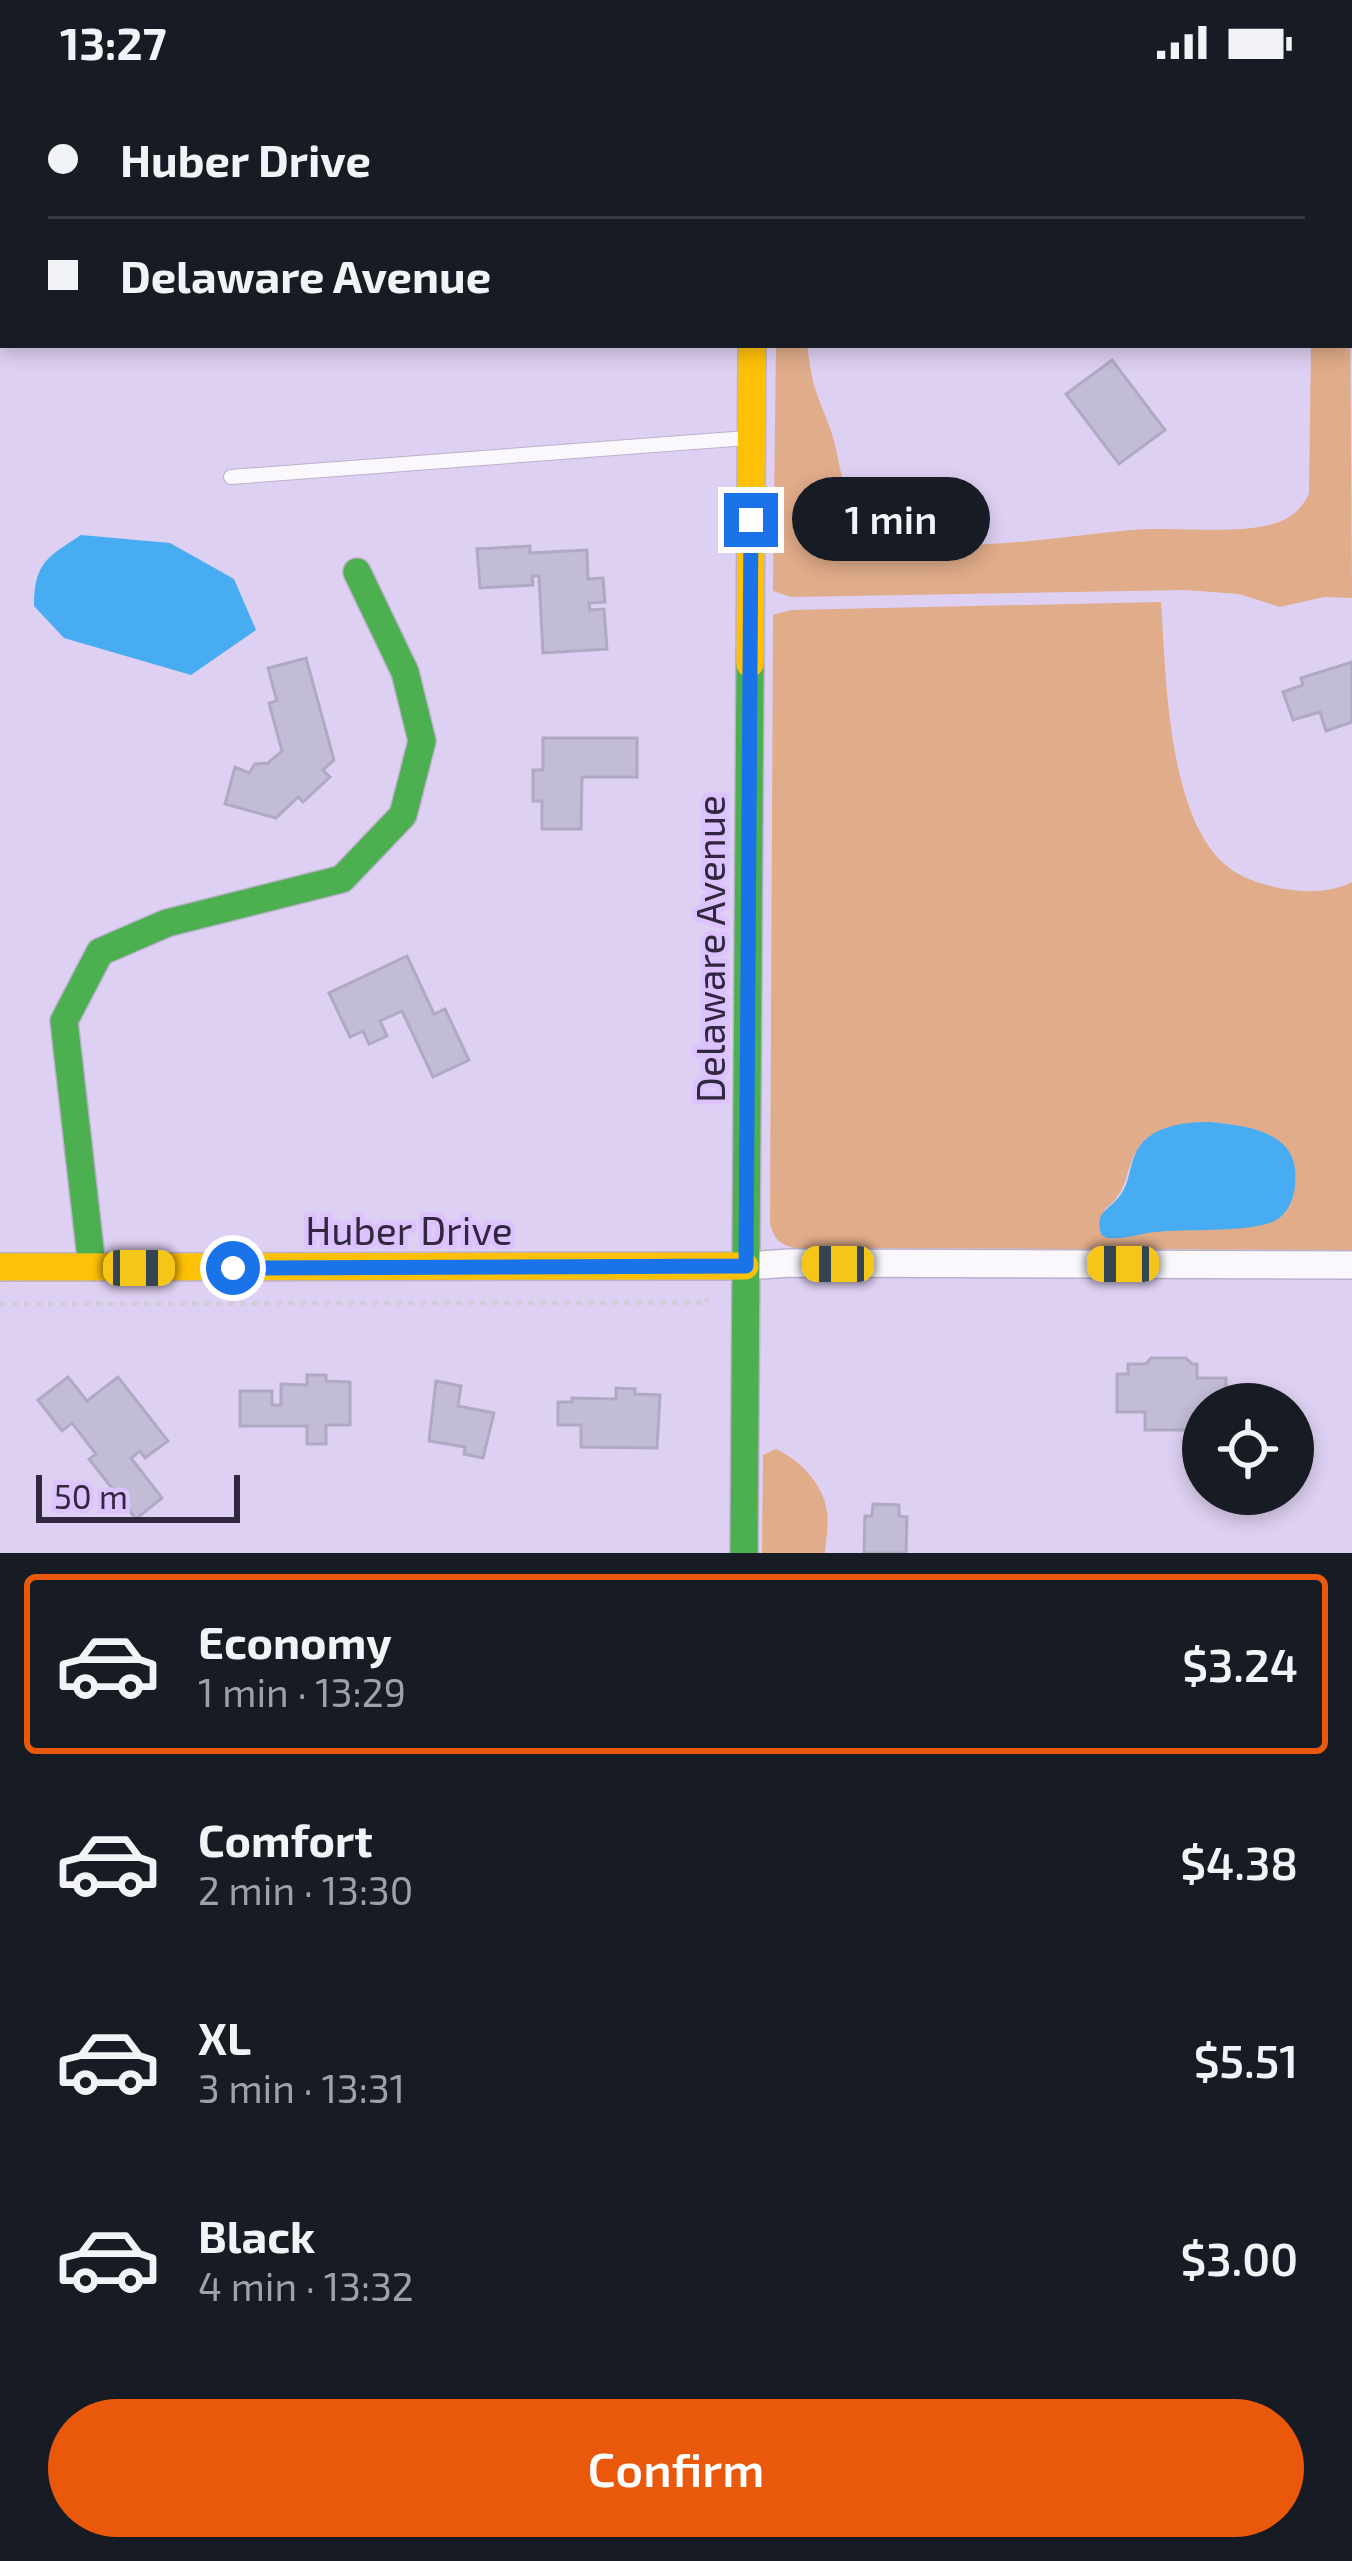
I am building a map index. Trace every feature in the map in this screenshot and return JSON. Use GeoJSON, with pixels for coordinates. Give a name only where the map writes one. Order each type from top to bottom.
{"type":"FeatureCollection","features":[{"type":"Feature","properties":{"kind":"street","name":"Delaware Avenue"},"geometry":{"type":"LineString","coordinates":[[744,1553],[752,348]]}},
{"type":"Feature","properties":{"kind":"street"},"geometry":{"type":"LineString","coordinates":[[92,1268],[64,1021],[100,952],[167,923],[342,879],[403,815],[422,741],[406,672],[356,572]]}},
{"type":"Feature","properties":{"kind":"street"},"geometry":{"type":"LineString","coordinates":[[746,1266],[1352,1265]]}},
{"type":"Feature","properties":{"kind":"street","name":"Huber Drive"},"geometry":{"type":"LineString","coordinates":[[0,1267],[746,1266]]}},
{"type":"Feature","properties":{"kind":"lane"},"geometry":{"type":"LineString","coordinates":[[231,477],[752,437]]}},
{"type":"Feature","properties":{"kind":"path"},"geometry":{"type":"LineString","coordinates":[[0,1304],[706,1303],[707,1268]]}},
{"type":"Feature","properties":{"kind":"shaded area"},"geometry":{"type":"Polygon","coordinates":[[[776,348],[807,348],[815,389],[848,495],[870,522],[896,535],[965,545],[1149,529],[1247,528],[1287,518],[1309,494],[1311,348],[1350,348],[1352,598],[1324,597],[1280,607],[1239,594],[1185,590],[791,597],[773,591],[776,348]]]}},
{"type":"Feature","properties":{"kind":"shaded area"},"geometry":{"type":"Polygon","coordinates":[[[1161,602],[1168,705],[1181,781],[1208,845],[1234,871],[1273,886],[1317,891],[1352,882],[1352,1250],[794,1248],[778,1240],[770,1224],[773,615],[791,610],[1161,602]],[[1210,1122],[1160,1130],[1143,1142],[1122,1189],[1104,1210],[1111,1238],[1240,1227],[1296,1180],[1286,1150],[1277,1141],[1254,1129],[1210,1122]]]}},
{"type":"Feature","properties":{"kind":"shaded area"},"geometry":{"type":"Polygon","coordinates":[[[776,1449],[802,1466],[821,1491],[828,1516],[825,1553],[762,1553],[763,1455],[776,1449]]]}},
{"type":"Feature","properties":{"kind":"water"},"geometry":{"type":"Polygon","coordinates":[[[81,535],[170,543],[234,579],[256,630],[191,675],[64,638],[34,606],[35,591],[45,562],[81,535]]]}},
{"type":"Feature","properties":{"kind":"water"},"geometry":{"type":"Polygon","coordinates":[[[1210,1122],[1256,1130],[1282,1143],[1295,1168],[1294,1191],[1282,1216],[1237,1229],[1114,1238],[1101,1234],[1101,1215],[1124,1190],[1134,1157],[1147,1138],[1177,1125],[1210,1122]]]}},
{"type":"Feature","properties":{"kind":"building"},"geometry":{"type":"Polygon","coordinates":[[[1112,360],[1165,430],[1119,464],[1066,394],[1112,360]]]}},
{"type":"Feature","properties":{"kind":"building"},"geometry":{"type":"Polygon","coordinates":[[[530,546],[530,553],[587,550],[588,579],[603,578],[605,602],[589,603],[590,610],[604,609],[607,649],[543,653],[539,576],[532,576],[533,585],[480,588],[477,549],[530,546]]]}},
{"type":"Feature","properties":{"kind":"building"},"geometry":{"type":"Polygon","coordinates":[[[306,658],[334,760],[323,770],[330,777],[276,818],[225,804],[235,767],[249,773],[255,764],[268,763],[282,751],[269,703],[277,701],[268,668],[306,658]]]}},
{"type":"Feature","properties":{"kind":"building"},"geometry":{"type":"Polygon","coordinates":[[[1352,662],[1352,722],[1326,731],[1320,712],[1293,720],[1283,692],[1303,685],[1301,678],[1352,662]]]}},
{"type":"Feature","properties":{"kind":"building"},"geometry":{"type":"Polygon","coordinates":[[[543,738],[637,738],[637,777],[582,777],[581,829],[542,829],[542,801],[533,801],[533,770],[543,770],[543,738]]]}},
{"type":"Feature","properties":{"kind":"building"},"geometry":{"type":"Polygon","coordinates":[[[407,956],[434,1014],[445,1009],[469,1060],[433,1077],[402,1011],[380,1021],[387,1036],[369,1044],[363,1031],[350,1037],[329,993],[407,956]]]}},
{"type":"Feature","properties":{"kind":"building"},"geometry":{"type":"Polygon","coordinates":[[[1151,1358],[1186,1358],[1197,1364],[1197,1378],[1226,1378],[1226,1383],[1182,1383],[1182,1430],[1145,1430],[1145,1412],[1117,1412],[1117,1374],[1128,1374],[1128,1364],[1146,1364],[1151,1358]]]}},
{"type":"Feature","properties":{"kind":"building"},"geometry":{"type":"Polygon","coordinates":[[[307,1375],[350,1382],[350,1425],[326,1425],[326,1444],[307,1444],[307,1426],[240,1426],[240,1391],[272,1391],[272,1405],[281,1405],[281,1384],[307,1385],[307,1375]]]}},
{"type":"Feature","properties":{"kind":"building"},"geometry":{"type":"Polygon","coordinates":[[[68,1377],[87,1401],[118,1377],[168,1441],[145,1458],[140,1451],[131,1458],[162,1498],[136,1519],[89,1459],[96,1454],[72,1423],[62,1431],[38,1400],[68,1377]]]}},
{"type":"Feature","properties":{"kind":"building"},"geometry":{"type":"Polygon","coordinates":[[[436,1381],[461,1386],[458,1406],[494,1413],[483,1458],[464,1454],[465,1447],[429,1441],[436,1381]]]}},
{"type":"Feature","properties":{"kind":"building"},"geometry":{"type":"Polygon","coordinates":[[[616,1388],[660,1395],[657,1448],[581,1447],[581,1425],[558,1425],[558,1402],[616,1399],[616,1388]]]}},
{"type":"Feature","properties":{"kind":"building"},"geometry":{"type":"Polygon","coordinates":[[[873,1504],[899,1505],[899,1516],[907,1517],[906,1553],[864,1553],[865,1516],[872,1516],[873,1504]]]}},
{"type":"Feature","properties":{"kind":"traffic: fast"},"geometry":{"type":"LineString","coordinates":[[92,1267],[64,1021],[100,952],[167,923],[342,879],[403,815],[422,741],[405,672],[357,572]]}},
{"type":"Feature","properties":{"kind":"traffic: fast"},"geometry":{"type":"LineString","coordinates":[[744,1553],[750,664]]}},
{"type":"Feature","properties":{"kind":"traffic: slow"},"geometry":{"type":"LineString","coordinates":[[750,664],[752,348]]}},
{"type":"Feature","properties":{"kind":"traffic: slow"},"geometry":{"type":"LineString","coordinates":[[0,1267],[745,1266]]}},
{"type":"Feature","properties":{"kind":"route"},"geometry":{"type":"LineString","coordinates":[[233,1268],[746,1266],[751,520]]}}]}
